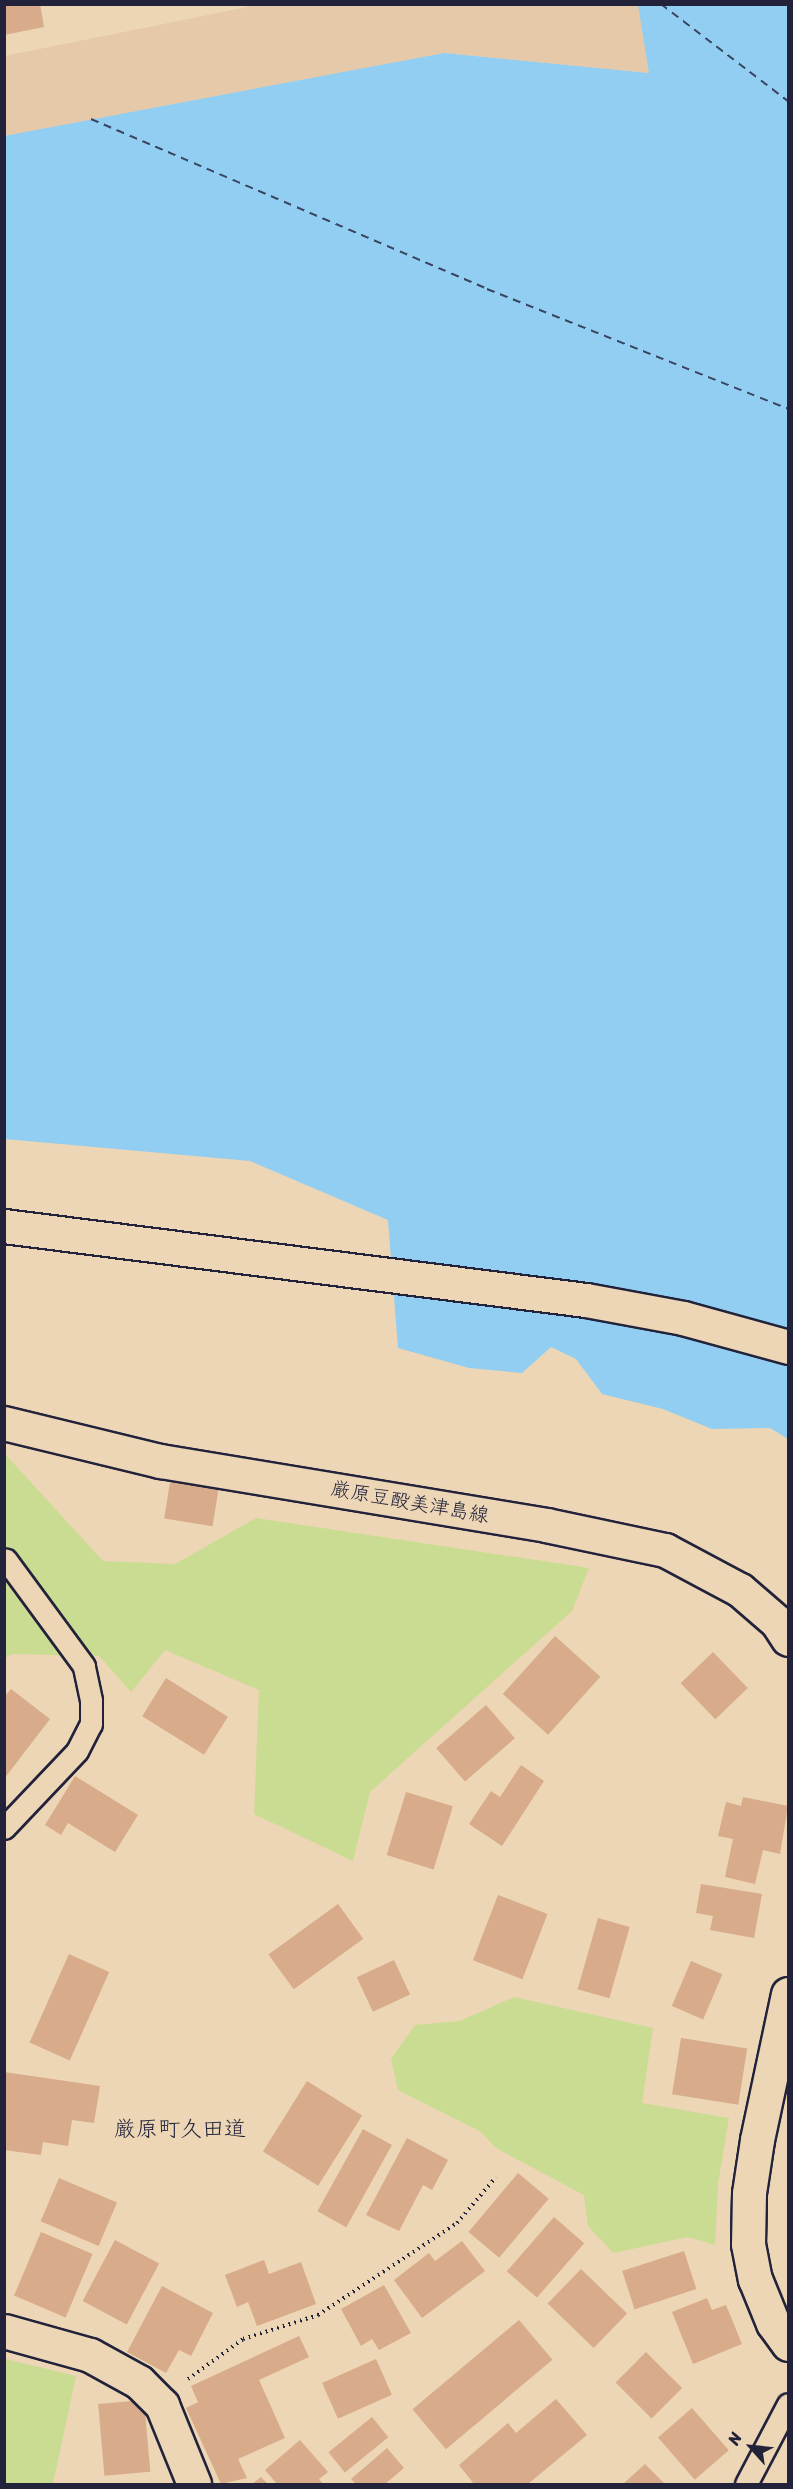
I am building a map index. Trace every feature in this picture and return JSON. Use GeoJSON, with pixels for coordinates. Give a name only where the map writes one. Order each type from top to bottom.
{"type":"FeatureCollection","features":[{"type":"Feature","properties":{"kind":"main road"},"geometry":{"type":"LineString","coordinates":[[4,1226],[586,1300],[683,1318],[789,1347]]}},
{"type":"Feature","properties":{"kind":"main road","name":"厳原豆酘美津島線"},"geometry":{"type":"LineString","coordinates":[[4,1423],[160,1461],[546,1525],[665,1550],[740,1590],[777,1622],[789,1639]]}},
{"type":"Feature","properties":{"kind":"main road"},"geometry":{"type":"LineString","coordinates":[[789,1994],[757,2140],[749,2193],[748,2244],[755,2279],[773,2323],[789,2344]]}},
{"type":"Feature","properties":{"kind":"main road"},"geometry":{"type":"LineString","coordinates":[[4,2331],[90,2355],[139,2382],[162,2405],[194,2484]]}},
{"type":"Feature","properties":{"kind":"lane"},"geometry":{"type":"LineString","coordinates":[[4,1828],[76,1752],[91,1724],[91,1700],[84,1666],[6,1560]]}},
{"type":"Feature","properties":{"kind":"lane"},"geometry":{"type":"LineString","coordinates":[[746,2484],[789,2404]]}},
{"type":"Feature","properties":{"kind":"path"},"geometry":{"type":"LineString","coordinates":[[162,2405],[198,2368],[243,2340],[318,2315],[457,2223],[496,2177]]}},
{"type":"Feature","properties":{"kind":"shaded area"},"geometry":{"type":"Polygon","coordinates":[[[257,5],[638,5],[650,73],[444,53],[5,136],[5,56],[257,5]]]}},
{"type":"Feature","properties":{"kind":"green space"},"geometry":{"type":"Polygon","coordinates":[[[5,1454],[103,1561],[175,1564],[256,1518],[589,1568],[572,1611],[370,1792],[353,1861],[254,1814],[259,1690],[165,1650],[131,1692],[99,1656],[13,1654],[5,1658],[5,1454]]]}},
{"type":"Feature","properties":{"kind":"green space"},"geometry":{"type":"Polygon","coordinates":[[[514,1997],[653,2028],[642,2103],[729,2118],[718,2184],[715,2245],[688,2237],[613,2253],[588,2226],[584,2195],[496,2148],[481,2132],[398,2090],[391,2059],[415,2025],[460,2021],[514,1997]]]}},
{"type":"Feature","properties":{"kind":"green space"},"geometry":{"type":"Polygon","coordinates":[[[5,2359],[76,2376],[53,2484],[5,2484],[5,2359]]]}},
{"type":"Feature","properties":{"kind":"water"},"geometry":{"type":"Polygon","coordinates":[[[638,5],[788,5],[788,1439],[770,1428],[712,1429],[663,1409],[602,1394],[576,1359],[551,1347],[522,1373],[469,1368],[398,1348],[388,1220],[250,1161],[5,1139],[4,136],[444,53],[649,73],[638,5]]]}},
{"type":"Feature","properties":{"kind":"building"},"geometry":{"type":"Polygon","coordinates":[[[4,4],[40,4],[44,27],[4,35],[4,4]]]}},
{"type":"Feature","properties":{"kind":"building"},"geometry":{"type":"Polygon","coordinates":[[[170,1482],[218,1490],[213,1526],[164,1519],[170,1482]]]}},
{"type":"Feature","properties":{"kind":"building"},"geometry":{"type":"Polygon","coordinates":[[[555,1636],[600,1677],[548,1735],[503,1694],[555,1636]]]}},
{"type":"Feature","properties":{"kind":"building"},"geometry":{"type":"Polygon","coordinates":[[[713,1652],[748,1688],[715,1719],[681,1683],[713,1652]]]}},
{"type":"Feature","properties":{"kind":"building"},"geometry":{"type":"Polygon","coordinates":[[[166,1678],[228,1717],[204,1755],[142,1716],[166,1678]]]}},
{"type":"Feature","properties":{"kind":"building"},"geometry":{"type":"Polygon","coordinates":[[[11,1689],[50,1719],[4,1779],[4,1697],[11,1689]]]}},
{"type":"Feature","properties":{"kind":"building"},"geometry":{"type":"Polygon","coordinates":[[[486,1705],[515,1738],[465,1782],[436,1748],[486,1705]]]}},
{"type":"Feature","properties":{"kind":"building"},"geometry":{"type":"Polygon","coordinates":[[[521,1765],[544,1781],[502,1846],[469,1824],[491,1791],[500,1797],[521,1765]]]}},
{"type":"Feature","properties":{"kind":"building"},"geometry":{"type":"Polygon","coordinates":[[[75,1776],[138,1815],[115,1852],[68,1823],[61,1835],[45,1825],[75,1776]]]}},
{"type":"Feature","properties":{"kind":"building"},"geometry":{"type":"Polygon","coordinates":[[[406,1792],[453,1806],[434,1869],[387,1855],[406,1792]]]}},
{"type":"Feature","properties":{"kind":"building"},"geometry":{"type":"Polygon","coordinates":[[[743,1797],[788,1806],[780,1854],[763,1850],[755,1884],[725,1877],[733,1839],[718,1836],[726,1802],[741,1806],[743,1797]]]}},
{"type":"Feature","properties":{"kind":"building"},"geometry":{"type":"Polygon","coordinates":[[[701,1884],[762,1894],[754,1938],[710,1930],[713,1916],[696,1913],[701,1884]]]}},
{"type":"Feature","properties":{"kind":"building"},"geometry":{"type":"Polygon","coordinates":[[[498,1895],[547,1914],[522,1979],[473,1960],[498,1895]]]}},
{"type":"Feature","properties":{"kind":"building"},"geometry":{"type":"Polygon","coordinates":[[[338,1904],[363,1939],[294,1989],[268,1955],[338,1904]]]}},
{"type":"Feature","properties":{"kind":"building"},"geometry":{"type":"Polygon","coordinates":[[[598,1918],[630,1927],[609,1998],[578,1989],[598,1918]]]}},
{"type":"Feature","properties":{"kind":"building"},"geometry":{"type":"Polygon","coordinates":[[[69,1954],[109,1972],[70,2061],[30,2043],[69,1954]]]}},
{"type":"Feature","properties":{"kind":"building"},"geometry":{"type":"Polygon","coordinates":[[[394,1960],[410,1994],[373,2012],[357,1977],[394,1960]]]}},
{"type":"Feature","properties":{"kind":"building"},"geometry":{"type":"Polygon","coordinates":[[[691,1961],[722,1974],[703,2019],[672,2006],[691,1961]]]}},
{"type":"Feature","properties":{"kind":"building"},"geometry":{"type":"Polygon","coordinates":[[[681,2038],[747,2048],[738,2105],[672,2094],[681,2038]]]}},
{"type":"Feature","properties":{"kind":"building"},"geometry":{"type":"Polygon","coordinates":[[[4,2072],[100,2086],[94,2123],[72,2120],[68,2146],[43,2142],[41,2155],[4,2150],[4,2072]]]}},
{"type":"Feature","properties":{"kind":"building"},"geometry":{"type":"Polygon","coordinates":[[[307,2081],[362,2115],[318,2186],[263,2151],[307,2081]]]}},
{"type":"Feature","properties":{"kind":"building"},"geometry":{"type":"Polygon","coordinates":[[[363,2129],[392,2145],[346,2227],[317,2211],[363,2129]]]}},
{"type":"Feature","properties":{"kind":"building"},"geometry":{"type":"Polygon","coordinates":[[[407,2138],[448,2160],[432,2190],[423,2185],[399,2231],[366,2215],[407,2138]]]}},
{"type":"Feature","properties":{"kind":"building"},"geometry":{"type":"Polygon","coordinates":[[[518,2173],[549,2199],[499,2258],[469,2232],[518,2173]]]}},
{"type":"Feature","properties":{"kind":"building"},"geometry":{"type":"Polygon","coordinates":[[[59,2178],[117,2203],[99,2246],[41,2221],[59,2178]]]}},
{"type":"Feature","properties":{"kind":"building"},"geometry":{"type":"Polygon","coordinates":[[[554,2217],[584,2243],[537,2298],[507,2271],[554,2217]]]}},
{"type":"Feature","properties":{"kind":"building"},"geometry":{"type":"Polygon","coordinates":[[[41,2232],[93,2254],[66,2317],[14,2296],[41,2232]]]}},
{"type":"Feature","properties":{"kind":"building"},"geometry":{"type":"Polygon","coordinates":[[[115,2240],[159,2263],[127,2324],[83,2301],[115,2240]]]}},
{"type":"Feature","properties":{"kind":"building"},"geometry":{"type":"Polygon","coordinates":[[[462,2241],[485,2271],[422,2318],[394,2280],[429,2253],[435,2261],[462,2241]]]}},
{"type":"Feature","properties":{"kind":"building"},"geometry":{"type":"Polygon","coordinates":[[[684,2251],[696,2289],[635,2309],[622,2271],[684,2251]]]}},
{"type":"Feature","properties":{"kind":"building"},"geometry":{"type":"Polygon","coordinates":[[[264,2260],[269,2274],[301,2262],[316,2304],[257,2326],[248,2302],[237,2307],[225,2275],[264,2260]]]}},
{"type":"Feature","properties":{"kind":"building"},"geometry":{"type":"Polygon","coordinates":[[[581,2269],[627,2313],[594,2348],[548,2304],[581,2269]]]}},
{"type":"Feature","properties":{"kind":"building"},"geometry":{"type":"Polygon","coordinates":[[[384,2285],[411,2333],[379,2350],[372,2339],[361,2346],[341,2309],[384,2285]]]}},
{"type":"Feature","properties":{"kind":"building"},"geometry":{"type":"Polygon","coordinates":[[[162,2286],[213,2313],[191,2356],[179,2350],[166,2373],[127,2352],[162,2286]]]}},
{"type":"Feature","properties":{"kind":"building"},"geometry":{"type":"Polygon","coordinates":[[[707,2298],[712,2310],[726,2305],[742,2344],[693,2364],[672,2312],[707,2298]]]}},
{"type":"Feature","properties":{"kind":"building"},"geometry":{"type":"Polygon","coordinates":[[[519,2320],[552,2360],[446,2449],[413,2409],[519,2320]]]}},
{"type":"Feature","properties":{"kind":"building"},"geometry":{"type":"Polygon","coordinates":[[[299,2336],[309,2357],[259,2380],[285,2438],[238,2459],[247,2478],[221,2484],[186,2408],[198,2402],[191,2386],[299,2336]]]}},
{"type":"Feature","properties":{"kind":"building"},"geometry":{"type":"Polygon","coordinates":[[[646,2352],[682,2388],[652,2418],[616,2382],[646,2352]]]}},
{"type":"Feature","properties":{"kind":"building"},"geometry":{"type":"Polygon","coordinates":[[[376,2359],[392,2395],[338,2419],[322,2383],[376,2359]]]}},
{"type":"Feature","properties":{"kind":"building"},"geometry":{"type":"Polygon","coordinates":[[[556,2399],[587,2435],[528,2484],[474,2484],[459,2465],[508,2423],[516,2433],[556,2399]]]}},
{"type":"Feature","properties":{"kind":"building"},"geometry":{"type":"Polygon","coordinates":[[[144,2400],[150,2472],[104,2476],[98,2404],[144,2400]]]}},
{"type":"Feature","properties":{"kind":"building"},"geometry":{"type":"Polygon","coordinates":[[[692,2408],[729,2450],[695,2480],[658,2438],[692,2408]]]}},
{"type":"Feature","properties":{"kind":"building"},"geometry":{"type":"Polygon","coordinates":[[[372,2417],[388,2437],[345,2472],[328,2452],[372,2417]]]}},
{"type":"Feature","properties":{"kind":"building"},"geometry":{"type":"Polygon","coordinates":[[[300,2440],[328,2472],[319,2479],[323,2484],[277,2484],[265,2470],[300,2440]]]}},
{"type":"Feature","properties":{"kind":"building"},"geometry":{"type":"Polygon","coordinates":[[[387,2448],[404,2468],[385,2484],[356,2484],[351,2479],[387,2448]]]}},
{"type":"Feature","properties":{"kind":"building"},"geometry":{"type":"Polygon","coordinates":[[[645,2464],[665,2484],[623,2484],[645,2464]]]}},
{"type":"Feature","properties":{"kind":"building"},"geometry":{"type":"Polygon","coordinates":[[[261,2477],[268,2484],[252,2484],[261,2477]]]}},
{"type":"Feature","properties":{"kind":"ferry route"},"geometry":{"type":"LineString","coordinates":[[661,4],[788,101]]}},
{"type":"Feature","properties":{"kind":"ferry route"},"geometry":{"type":"LineString","coordinates":[[91,119],[487,289],[788,409]]}},
{"type":"Feature","properties":{"kind":"district","name":"厳原町久田道"},"geometry":{"type":"Point","coordinates":[180,2129]}}]}
